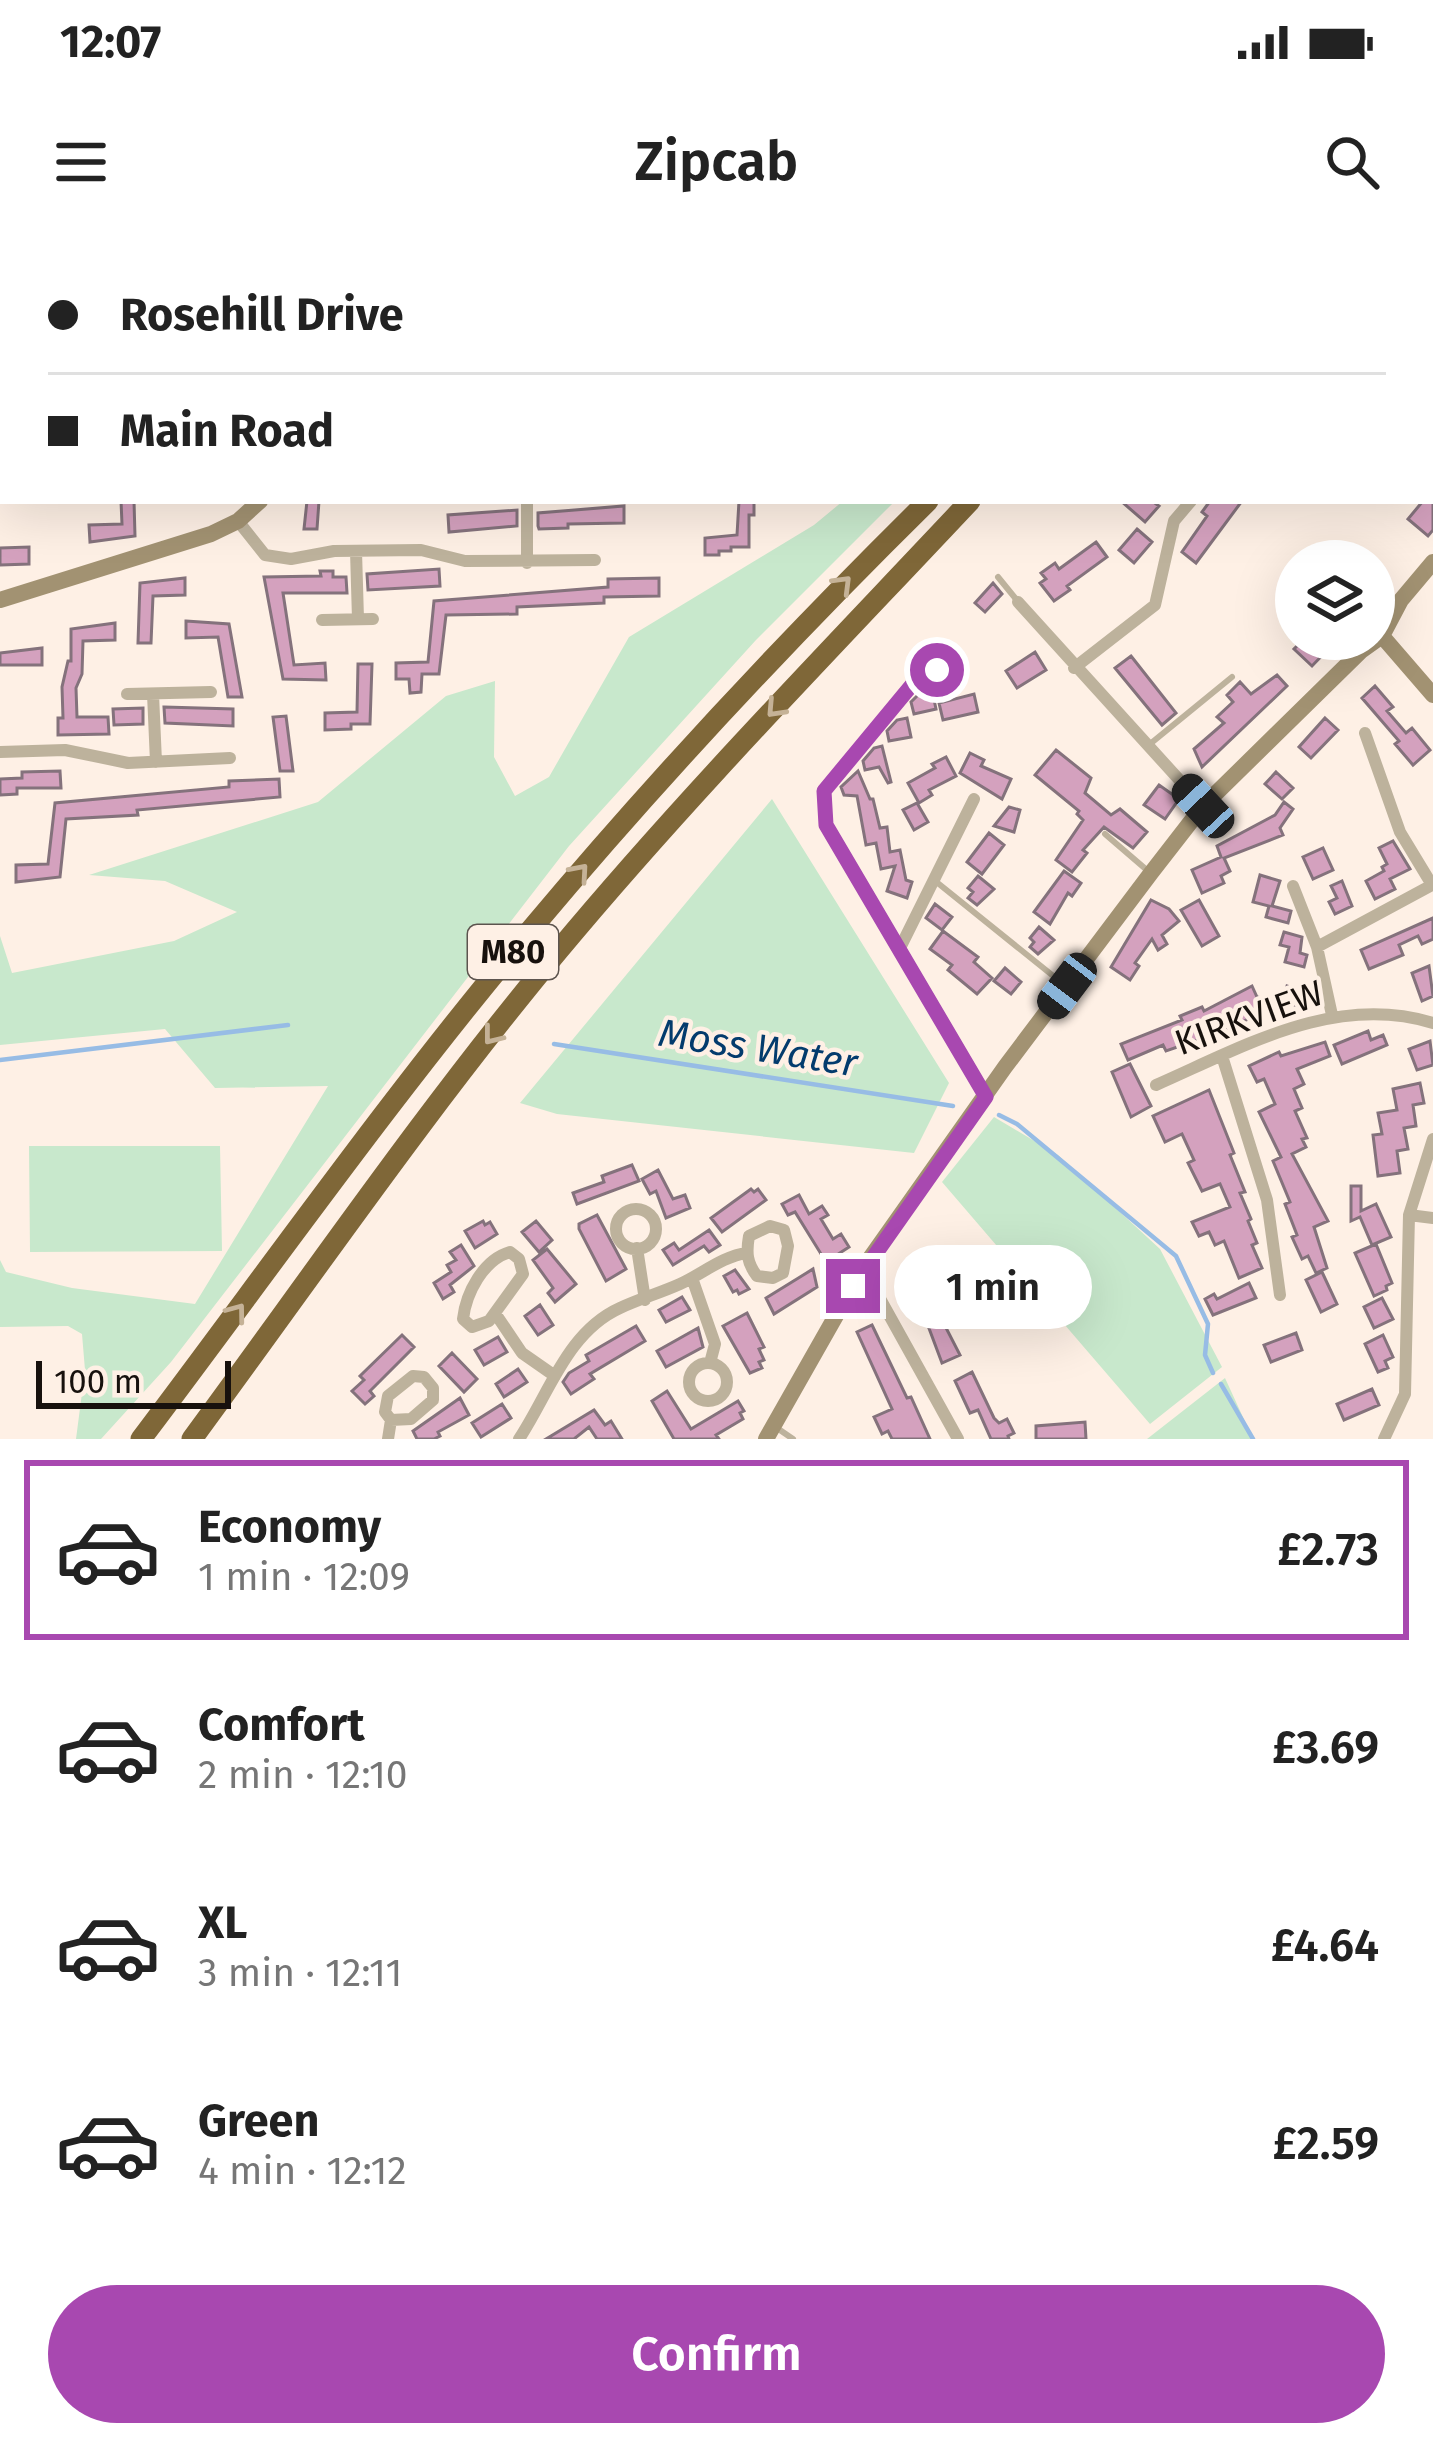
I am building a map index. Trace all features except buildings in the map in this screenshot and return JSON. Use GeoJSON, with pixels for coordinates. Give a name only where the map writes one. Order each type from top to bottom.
{"type":"FeatureCollection","features":[{"type":"Feature","properties":{"kind":"highway","name":"M80"},"geometry":{"type":"LineString","coordinates":[[142,1439],[398,1097],[530,930],[701,735],[925,504]]}},
{"type":"Feature","properties":{"kind":"highway","name":"M80"},"geometry":{"type":"LineString","coordinates":[[192,1439],[557,952],[693,798],[967,504]]}},
{"type":"Feature","properties":{"kind":"street"},"geometry":{"type":"LineString","coordinates":[[0,601],[211,534],[238,521],[257,504]]}},
{"type":"Feature","properties":{"kind":"street"},"geometry":{"type":"LineString","coordinates":[[527,504],[527,562]]}},
{"type":"Feature","properties":{"kind":"street"},"geometry":{"type":"LineString","coordinates":[[1074,668],[1156,604],[1174,521],[1188,504]]}},
{"type":"Feature","properties":{"kind":"street"},"geometry":{"type":"LineString","coordinates":[[238,521],[265,554],[291,559],[421,550],[465,561],[595,560]]}},
{"type":"Feature","properties":{"kind":"street"},"geometry":{"type":"LineString","coordinates":[[322,620],[366,619],[356,551]]}},
{"type":"Feature","properties":{"kind":"street"},"geometry":{"type":"LineString","coordinates":[[1395,613],[1433,562]]}},
{"type":"Feature","properties":{"kind":"street"},"geometry":{"type":"LineString","coordinates":[[1018,602],[1203,806]]}},
{"type":"Feature","properties":{"kind":"street"},"geometry":{"type":"LineString","coordinates":[[1395,651],[1433,695]]}},
{"type":"Feature","properties":{"kind":"street"},"geometry":{"type":"LineString","coordinates":[[770,1433],[863,1268],[1151,873],[1203,806],[1352,660]]}},
{"type":"Feature","properties":{"kind":"street"},"geometry":{"type":"LineString","coordinates":[[937,670],[911,686],[824,791],[826,825],[986,1097]]}},
{"type":"Feature","properties":{"kind":"street"},"geometry":{"type":"LineString","coordinates":[[127,694],[212,692]]}},
{"type":"Feature","properties":{"kind":"street"},"geometry":{"type":"LineString","coordinates":[[153,694],[156,762]]}},
{"type":"Feature","properties":{"kind":"street"},"geometry":{"type":"LineString","coordinates":[[1317,947],[1432,885],[1400,832],[1365,733]]}},
{"type":"Feature","properties":{"kind":"street"},"geometry":{"type":"LineString","coordinates":[[0,752],[65,750],[128,764],[230,758]]}},
{"type":"Feature","properties":{"kind":"street"},"geometry":{"type":"LineString","coordinates":[[899,950],[974,799]]}},
{"type":"Feature","properties":{"kind":"street"},"geometry":{"type":"LineString","coordinates":[[1293,886],[1317,947],[1332,1016]]}},
{"type":"Feature","properties":{"kind":"street","name":"KIRKVIEW"},"geometry":{"type":"LineString","coordinates":[[1156,1085],[1332,1016],[1387,1012],[1433,1023]]}},
{"type":"Feature","properties":{"kind":"street"},"geometry":{"type":"LineString","coordinates":[[1222,1056],[1267,1200],[1280,1295]]}},
{"type":"Feature","properties":{"kind":"street"},"geometry":{"type":"LineString","coordinates":[[1384,1439],[1406,1394],[1409,1215],[1433,1139]]}},
{"type":"Feature","properties":{"kind":"street"},"geometry":{"type":"LineString","coordinates":[[1409,1215],[1433,1218]]}},
{"type":"Feature","properties":{"kind":"street"},"geometry":{"type":"LineString","coordinates":[[757,1229],[784,1230],[788,1246],[783,1274],[757,1276],[747,1253],[749,1236],[757,1229]]}},
{"type":"Feature","properties":{"kind":"street"},"geometry":{"type":"LineString","coordinates":[[638,1248],[645,1300]]}},
{"type":"Feature","properties":{"kind":"street"},"geometry":{"type":"LineString","coordinates":[[510,1252],[519,1258],[523,1274],[495,1313],[489,1321],[472,1327],[463,1319],[466,1296],[497,1256],[510,1252]]}},
{"type":"Feature","properties":{"kind":"street"},"geometry":{"type":"LineString","coordinates":[[519,1439],[566,1355],[589,1330],[617,1309],[747,1253]]}},
{"type":"Feature","properties":{"kind":"street"},"geometry":{"type":"LineString","coordinates":[[863,1268],[958,1439]]}},
{"type":"Feature","properties":{"kind":"street"},"geometry":{"type":"LineString","coordinates":[[692,1278],[715,1344],[710,1363]]}},
{"type":"Feature","properties":{"kind":"street"},"geometry":{"type":"LineString","coordinates":[[495,1313],[522,1353],[555,1376]]}},
{"type":"Feature","properties":{"kind":"street"},"geometry":{"type":"LineString","coordinates":[[388,1439],[391,1420]]}},
{"type":"Feature","properties":{"kind":"lane"},"geometry":{"type":"LineString","coordinates":[[998,577],[1018,602]]}},
{"type":"Feature","properties":{"kind":"lane"},"geometry":{"type":"LineString","coordinates":[[1147,746],[1232,676]]}},
{"type":"Feature","properties":{"kind":"lane"},"geometry":{"type":"LineString","coordinates":[[1105,834],[1151,873]]}},
{"type":"Feature","properties":{"kind":"lane"},"geometry":{"type":"LineString","coordinates":[[934,880],[1067,986]]}},
{"type":"Feature","properties":{"kind":"lane"},"geometry":{"type":"LineString","coordinates":[[770,1433],[793,1439]]}},
{"type":"Feature","properties":{"kind":"green space"},"geometry":{"type":"Polygon","coordinates":[[[839,504],[892,504],[756,640],[569,846],[171,1362],[101,1439],[76,1439],[85,1370],[82,1334],[68,1326],[0,1327],[0,1260],[6,1272],[72,1288],[195,1304],[328,1086],[215,1088],[165,1029],[0,1045],[0,936],[12,973],[174,941],[237,912],[165,881],[89,875],[318,802],[446,696],[495,681],[494,757],[515,796],[549,777],[629,637],[814,525],[839,504]]]}},
{"type":"Feature","properties":{"kind":"green space"},"geometry":{"type":"Polygon","coordinates":[[[772,799],[949,1083],[914,1153],[557,1114],[520,1103],[772,799]]]}},
{"type":"Feature","properties":{"kind":"green space"},"geometry":{"type":"Polygon","coordinates":[[[994,1117],[1058,1155],[1160,1249],[1222,1367],[1150,1424],[942,1182],[994,1117]]]}},
{"type":"Feature","properties":{"kind":"green space"},"geometry":{"type":"Polygon","coordinates":[[[29,1146],[220,1146],[222,1251],[30,1252],[29,1146]]]}},
{"type":"Feature","properties":{"kind":"green space"},"geometry":{"type":"Polygon","coordinates":[[[1225,1378],[1253,1439],[1147,1439],[1225,1378]]]}},
{"type":"Feature","properties":{"kind":"waterway","name":"Moss Water"},"geometry":{"type":"LineString","coordinates":[[0,1060],[288,1025]]}},
{"type":"Feature","properties":{"kind":"waterway","name":"Moss Water"},"geometry":{"type":"LineString","coordinates":[[554,1044],[953,1106]]}},
{"type":"Feature","properties":{"kind":"waterway","name":"Moss Water"},"geometry":{"type":"LineString","coordinates":[[999,1115],[1017,1124],[1176,1256],[1208,1324],[1205,1355],[1213,1373]]}},
{"type":"Feature","properties":{"kind":"waterway","name":"Moss Water"},"geometry":{"type":"LineString","coordinates":[[1221,1384],[1253,1439]]}},
{"type":"Feature","properties":{"kind":"route"},"geometry":{"type":"LineString","coordinates":[[853,1286],[986,1097],[826,825],[824,791],[911,686],[937,670]]}}]}
